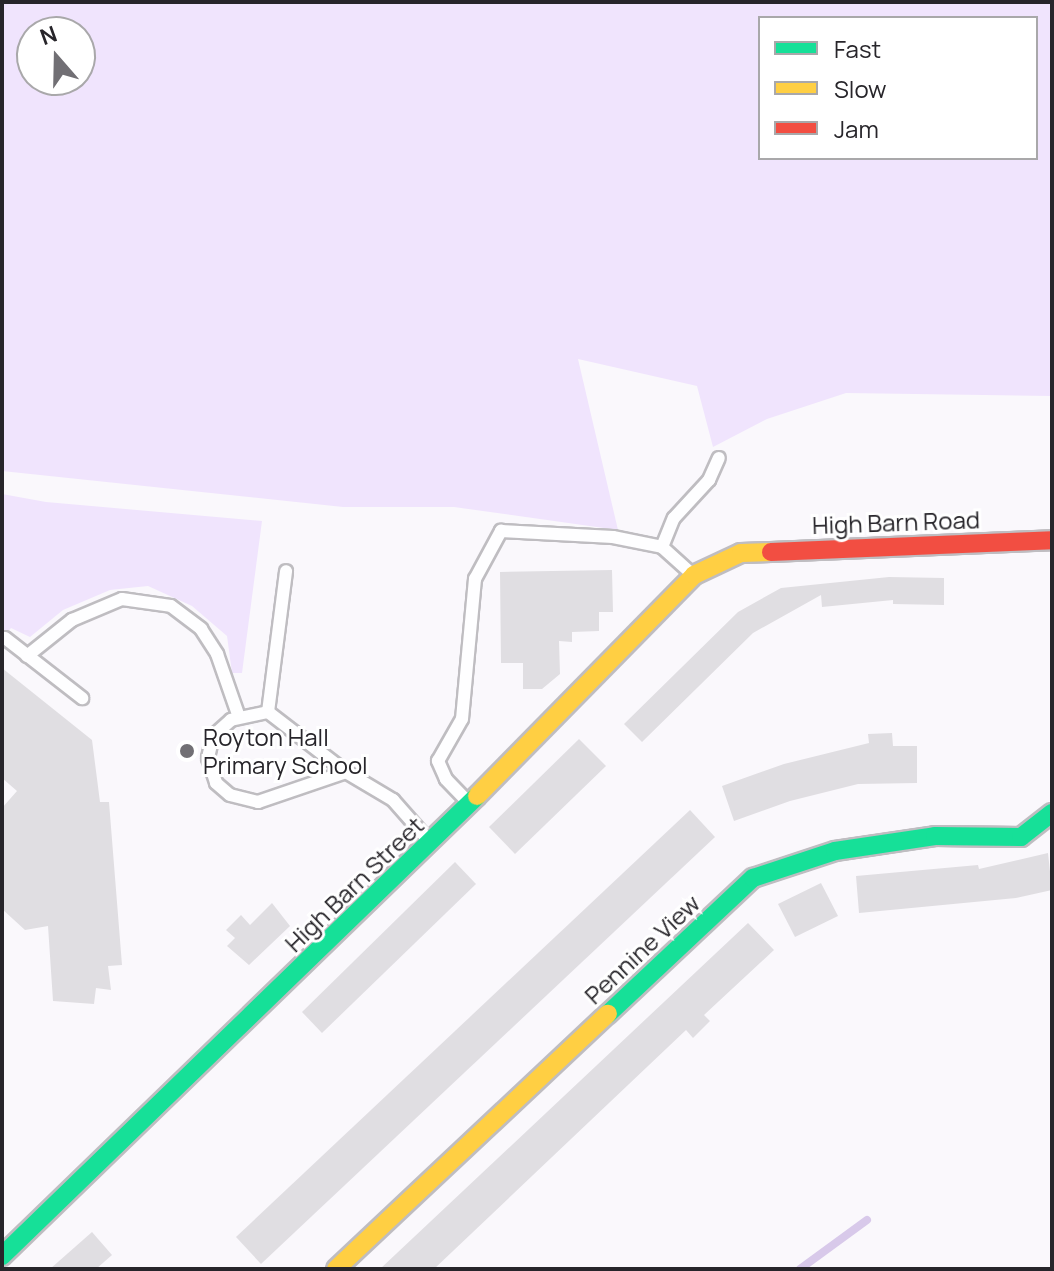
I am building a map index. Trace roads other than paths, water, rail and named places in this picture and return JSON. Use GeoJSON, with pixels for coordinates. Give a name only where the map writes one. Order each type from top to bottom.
{"type":"FeatureCollection","features":[{"type":"Feature","properties":{"kind":"street","name":"High Barn Road"},"geometry":{"type":"LineString","coordinates":[[741,553],[1052,540]]}},
{"type":"Feature","properties":{"kind":"street","name":"High Barn Street"},"geometry":{"type":"LineString","coordinates":[[2,1256],[430,844],[694,575],[741,553]]}},
{"type":"Feature","properties":{"kind":"street","name":"Pennine View"},"geometry":{"type":"LineString","coordinates":[[336,1269],[753,878],[835,851],[906,840],[935,836],[1021,837],[1052,813]]}},
{"type":"Feature","properties":{"kind":"lane"},"geometry":{"type":"LineString","coordinates":[[662,547],[674,518],[709,480],[719,458]]}},
{"type":"Feature","properties":{"kind":"lane"},"geometry":{"type":"LineString","coordinates":[[470,804],[446,779],[438,761],[462,719],[475,579],[501,531],[613,537],[662,547],[694,575]]}},
{"type":"Feature","properties":{"kind":"lane"},"geometry":{"type":"LineString","coordinates":[[268,712],[286,571]]}},
{"type":"Feature","properties":{"kind":"lane"},"geometry":{"type":"LineString","coordinates":[[27,656],[72,620],[122,599],[171,606],[201,629],[217,654],[239,717]]}},
{"type":"Feature","properties":{"kind":"lane"},"geometry":{"type":"LineString","coordinates":[[5,638],[82,698]]}},
{"type":"Feature","properties":{"kind":"lane"},"geometry":{"type":"LineString","coordinates":[[346,772],[258,802],[230,795],[216,783],[208,758],[213,736],[239,717],[268,712],[346,772],[393,800],[430,844]]}},
{"type":"Feature","properties":{"kind":"waterway"},"geometry":{"type":"LineString","coordinates":[[800,1269],[867,1220]]}},
{"type":"Feature","properties":{"kind":"place","name":"Royton Hall Primary School"},"geometry":{"type":"Point","coordinates":[187,751]}}]}
